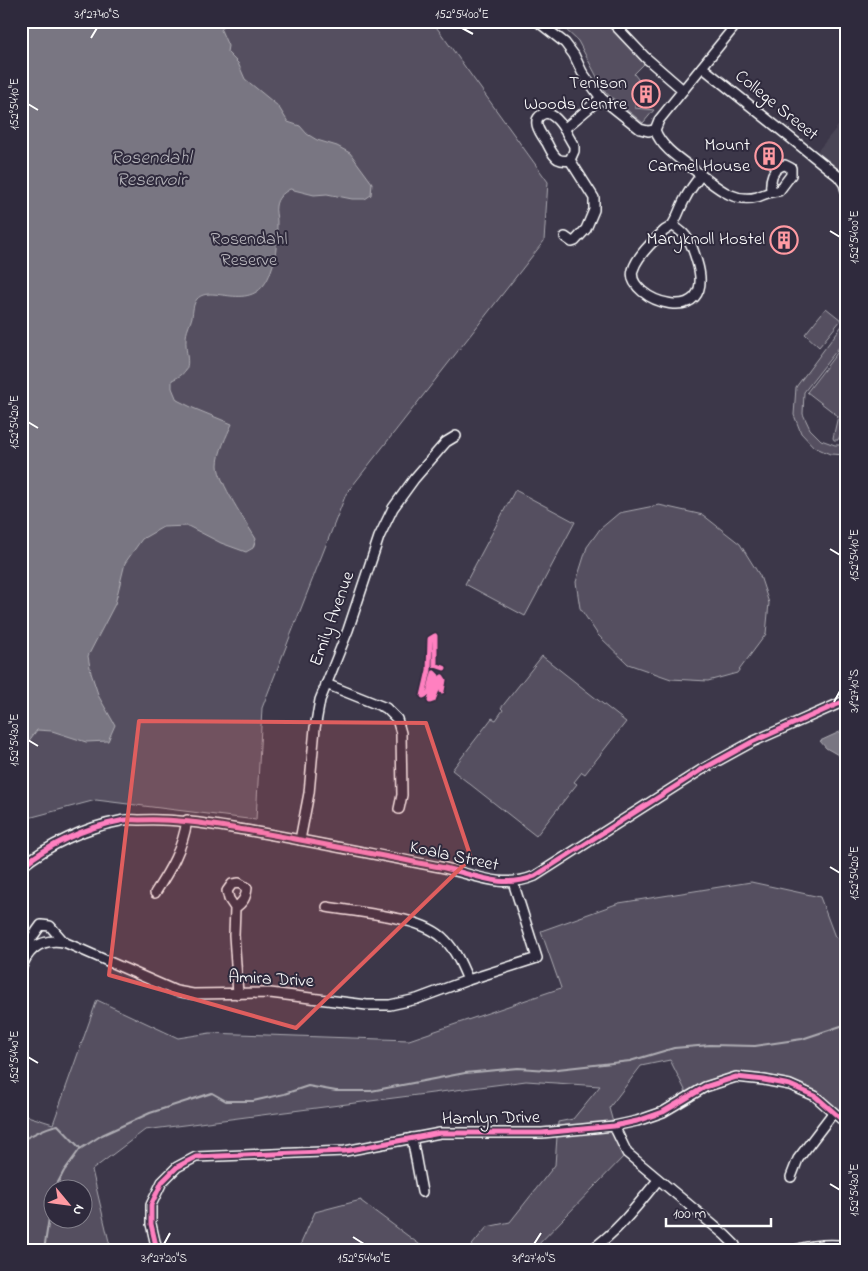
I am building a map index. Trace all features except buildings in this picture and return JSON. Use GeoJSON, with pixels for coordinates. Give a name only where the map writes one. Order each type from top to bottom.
{"type":"FeatureCollection","features":[{"type":"Feature","properties":{"kind":"street"},"geometry":{"type":"LineString","coordinates":[[537,21],[565,43],[574,55],[582,72],[601,98],[640,130],[655,130]]}},
{"type":"Feature","properties":{"kind":"street"},"geometry":{"type":"LineString","coordinates":[[611,21],[645,58],[683,90]]}},
{"type":"Feature","properties":{"kind":"street"},"geometry":{"type":"LineString","coordinates":[[733,23],[702,68],[659,120],[655,130],[664,146],[732,196],[749,198],[775,191]]}},
{"type":"Feature","properties":{"kind":"street","name":"College Sreeet"},"geometry":{"type":"LineString","coordinates":[[702,68],[841,179],[847,194]]}},
{"type":"Feature","properties":{"kind":"street"},"geometry":{"type":"LineString","coordinates":[[564,129],[601,98]]}},
{"type":"Feature","properties":{"kind":"street"},"geometry":{"type":"LineString","coordinates":[[547,113],[553,114],[574,146],[570,160],[561,160],[556,157],[538,131],[536,122],[538,117],[547,113]]}},
{"type":"Feature","properties":{"kind":"street"},"geometry":{"type":"LineString","coordinates":[[565,237],[572,242],[575,241],[586,229],[594,210],[594,198],[570,160]]}},
{"type":"Feature","properties":{"kind":"street"},"geometry":{"type":"LineString","coordinates":[[672,226],[683,232],[689,240],[701,280],[698,292],[694,297],[682,304],[676,305],[662,302],[636,285],[632,273],[633,267],[648,247],[672,226],[686,195],[701,175]]}},
{"type":"Feature","properties":{"kind":"street","name":"Emily Avenue"},"geometry":{"type":"LineString","coordinates":[[300,840],[309,793],[320,700],[348,630],[386,520],[414,479],[440,448],[456,436]]}},
{"type":"Feature","properties":{"kind":"street"},"geometry":{"type":"LineString","coordinates":[[326,684],[386,708],[397,719],[401,733],[402,795],[399,808]]}},
{"type":"Feature","properties":{"kind":"street","name":"Koala Street"},"geometry":{"type":"LineString","coordinates":[[21,866],[43,850],[77,834],[120,820],[188,820],[458,871],[498,882],[514,882],[530,878],[552,866],[701,770],[752,742],[847,700]]}},
{"type":"Feature","properties":{"kind":"street"},"geometry":{"type":"LineString","coordinates":[[155,893],[175,860],[182,844],[188,820]]}},
{"type":"Feature","properties":{"kind":"street","name":"Amira Drive"},"geometry":{"type":"LineString","coordinates":[[43,943],[53,941],[64,942],[176,991],[193,994],[270,993],[367,1005],[390,1005],[417,999],[537,958],[514,882]]}},
{"type":"Feature","properties":{"kind":"street"},"geometry":{"type":"LineString","coordinates":[[327,907],[413,921],[432,929],[452,947],[468,980]]}},
{"type":"Feature","properties":{"kind":"street"},"geometry":{"type":"LineString","coordinates":[[235,908],[234,935],[238,994]]}},
{"type":"Feature","properties":{"kind":"street"},"geometry":{"type":"LineString","coordinates":[[21,969],[28,944],[41,925],[49,925],[64,942]]}},
{"type":"Feature","properties":{"kind":"street"},"geometry":{"type":"LineString","coordinates":[[26,956],[36,946],[43,943],[35,932]]}},
{"type":"Feature","properties":{"kind":"street","name":"Hamlyn Drive"},"geometry":{"type":"LineString","coordinates":[[157,1250],[151,1224],[151,1205],[162,1182],[177,1166],[196,1157],[345,1151],[440,1133],[542,1133],[614,1126],[637,1121],[663,1112],[704,1087],[736,1077],[790,1085],[815,1096],[847,1124]]}},
{"type":"Feature","properties":{"kind":"street"},"geometry":{"type":"LineString","coordinates":[[791,1178],[798,1159],[833,1112]]}},
{"type":"Feature","properties":{"kind":"street"},"geometry":{"type":"LineString","coordinates":[[614,1126],[627,1153],[725,1234],[735,1245],[736,1250]]}},
{"type":"Feature","properties":{"kind":"street"},"geometry":{"type":"LineString","coordinates":[[412,1138],[422,1192]]}},
{"type":"Feature","properties":{"kind":"street"},"geometry":{"type":"LineString","coordinates":[[591,1250],[630,1215],[658,1180]]}},
{"type":"Feature","properties":{"kind":"street"},"geometry":{"type":"LineString","coordinates":[[794,1250],[828,1243],[847,1246]]}},
{"type":"Feature","properties":{"kind":"highlighted area"},"geometry":{"type":"Polygon","coordinates":[[[139,721],[426,723],[471,858],[296,1028],[109,975],[139,721]]]}},
{"type":"Feature","properties":{"kind":"shaded area"},"geometry":{"type":"Polygon","coordinates":[[[847,115],[847,176],[816,153],[847,115]]]}},
{"type":"Feature","properties":{"kind":"green space","name":"Rosendahl Reserve"},"geometry":{"type":"Polygon","coordinates":[[[21,21],[432,21],[548,182],[544,241],[346,494],[262,708],[256,820],[96,800],[21,820],[21,21]]]}},
{"type":"Feature","properties":{"kind":"green space"},"geometry":{"type":"Polygon","coordinates":[[[551,21],[610,21],[646,62],[634,74],[638,79],[635,108],[654,110],[643,123],[605,92],[578,41],[565,29],[551,21]]]}},
{"type":"Feature","properties":{"kind":"green space"},"geometry":{"type":"Polygon","coordinates":[[[826,308],[841,320],[819,347],[805,334],[826,308]]]}},
{"type":"Feature","properties":{"kind":"green space"},"geometry":{"type":"Polygon","coordinates":[[[847,319],[847,337],[804,392],[803,414],[810,429],[821,440],[835,445],[847,445],[847,455],[830,454],[814,447],[801,433],[794,415],[796,387],[847,319]]]}},
{"type":"Feature","properties":{"kind":"green space"},"geometry":{"type":"Polygon","coordinates":[[[847,340],[847,429],[841,433],[838,440],[834,440],[838,416],[807,392],[847,340]]]}},
{"type":"Feature","properties":{"kind":"green space"},"geometry":{"type":"Polygon","coordinates":[[[515,490],[575,522],[525,616],[465,584],[515,490]]]}},
{"type":"Feature","properties":{"kind":"green space"},"geometry":{"type":"Polygon","coordinates":[[[659,505],[703,515],[740,544],[760,576],[769,603],[766,634],[737,673],[708,681],[671,679],[628,664],[598,635],[580,608],[576,582],[587,547],[600,529],[619,513],[659,505]]]}},
{"type":"Feature","properties":{"kind":"green space"},"geometry":{"type":"Polygon","coordinates":[[[542,656],[626,722],[585,774],[582,772],[574,782],[577,784],[536,836],[452,770],[492,718],[496,720],[503,710],[501,708],[542,656]]]}},
{"type":"Feature","properties":{"kind":"green space"},"geometry":{"type":"Polygon","coordinates":[[[751,882],[820,897],[835,937],[847,941],[847,1124],[790,1085],[736,1077],[688,1096],[670,1060],[641,1066],[609,1108],[614,1126],[627,1153],[533,1250],[468,1250],[487,1227],[510,1222],[555,1165],[558,1122],[573,1119],[600,1086],[526,1081],[145,1130],[92,1170],[111,1250],[21,1250],[21,1114],[53,1124],[97,1000],[178,1038],[210,1033],[409,1040],[561,988],[541,931],[619,903],[751,882]]]}},
{"type":"Feature","properties":{"kind":"green space"},"geometry":{"type":"Polygon","coordinates":[[[361,1200],[427,1250],[298,1250],[315,1212],[361,1200]]]}},
{"type":"Feature","properties":{"kind":"water","name":"Rosendahl Reservoir"},"geometry":{"type":"Polygon","coordinates":[[[21,21],[225,21],[225,25],[221,30],[228,46],[227,52],[238,63],[245,79],[278,106],[288,122],[300,126],[307,134],[317,140],[337,146],[350,153],[372,183],[371,195],[365,199],[352,199],[327,194],[314,195],[290,189],[287,191],[277,203],[276,253],[271,271],[264,285],[255,293],[245,296],[204,295],[197,299],[195,303],[186,336],[187,368],[172,380],[172,388],[177,400],[232,424],[219,455],[219,472],[256,539],[253,548],[246,552],[221,543],[188,526],[163,527],[142,539],[125,563],[115,604],[88,656],[91,673],[99,697],[115,725],[108,741],[86,742],[52,731],[37,730],[28,742],[21,742],[21,21]]]}},
{"type":"Feature","properties":{"kind":"water"},"geometry":{"type":"Polygon","coordinates":[[[844,730],[847,735],[847,760],[826,748],[820,741],[844,730]]]}},
{"type":"Feature","properties":{"kind":"waterway"},"geometry":{"type":"LineString","coordinates":[[60,1178],[80,1149],[102,1135],[150,1113],[212,1093],[226,1101],[253,1101],[308,1086],[336,1091],[371,1091],[465,1073],[518,1068],[549,1070],[630,1061],[674,1048],[710,1045],[755,1046],[802,1039],[847,1024]]}},
{"type":"Feature","properties":{"kind":"waterway"},"geometry":{"type":"LineString","coordinates":[[21,1140],[44,1129],[58,1125],[80,1148]]}},
{"type":"Feature","properties":{"kind":"waterway"},"geometry":{"type":"LineString","coordinates":[[44,1250],[47,1228]]}},
{"type":"Feature","properties":{"kind":"cycle path"},"geometry":{"type":"LineString","coordinates":[[442,691],[444,680],[442,677],[433,700],[430,701],[437,676],[434,673],[429,693],[423,696],[429,670],[430,639],[435,636],[435,665],[444,668]]}},
{"type":"Feature","properties":{"kind":"cycle path"},"geometry":{"type":"LineString","coordinates":[[21,867],[43,851],[81,832],[125,820],[167,820],[195,822],[275,835],[440,867],[499,881],[523,880],[535,876],[701,770],[752,742],[847,700]]}},
{"type":"Feature","properties":{"kind":"cycle path"},"geometry":{"type":"LineString","coordinates":[[157,1250],[151,1224],[151,1205],[162,1182],[177,1167],[196,1157],[345,1151],[440,1133],[542,1133],[614,1126],[637,1121],[663,1112],[705,1087],[736,1077],[790,1085],[815,1096],[847,1124]]}},
{"type":"Feature","properties":{"kind":"place","name":"Tenison Woods Centre"},"geometry":{"type":"Point","coordinates":[646,94]}},
{"type":"Feature","properties":{"kind":"place","name":"Mount Carmel House"},"geometry":{"type":"Point","coordinates":[769,156]}},
{"type":"Feature","properties":{"kind":"place","name":"Maryknoll Hostel"},"geometry":{"type":"Point","coordinates":[784,240]}}]}
